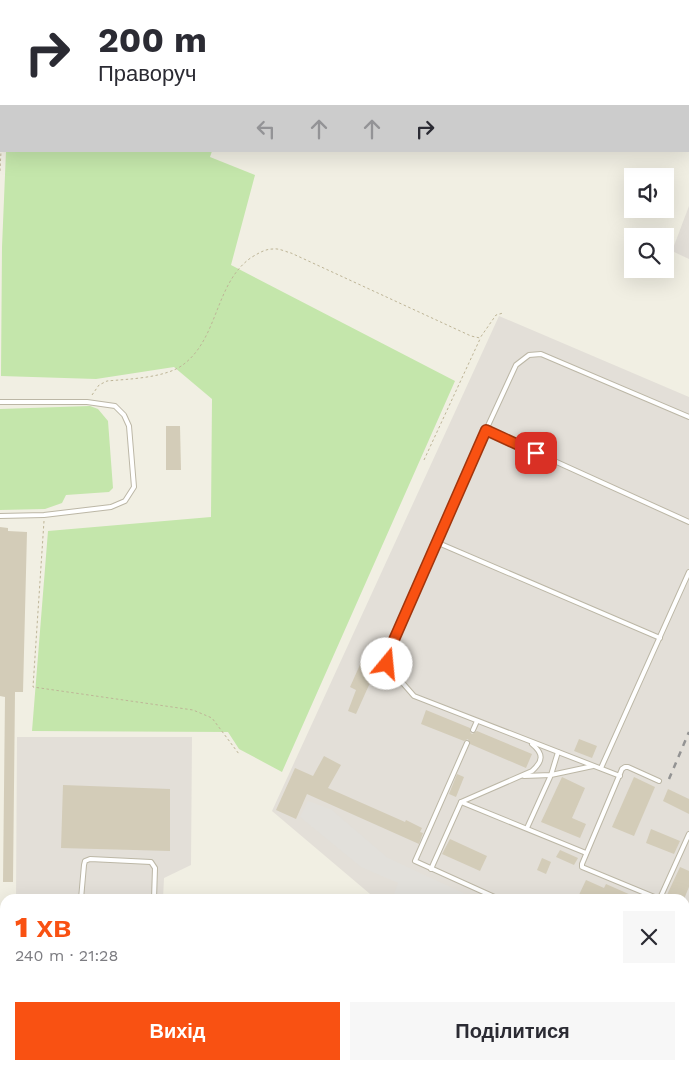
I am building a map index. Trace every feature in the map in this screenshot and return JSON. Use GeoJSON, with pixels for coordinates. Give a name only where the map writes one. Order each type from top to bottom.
{"type":"FeatureCollection","features":[{"type":"Feature","properties":{"kind":"lane"},"geometry":{"type":"LineString","coordinates":[[620,776],[414,696],[387,664],[386,658],[516,365],[529,355],[542,354],[689,417]]}},
{"type":"Feature","properties":{"kind":"lane"},"geometry":{"type":"LineString","coordinates":[[0,402],[87,402],[115,406],[124,415],[129,426],[134,487],[125,501],[111,508],[44,515],[0,516]]}},
{"type":"Feature","properties":{"kind":"lane"},"geometry":{"type":"LineString","coordinates":[[486,430],[689,522]]}},
{"type":"Feature","properties":{"kind":"lane"},"geometry":{"type":"LineString","coordinates":[[436,542],[660,638]]}},
{"type":"Feature","properties":{"kind":"lane"},"geometry":{"type":"LineString","coordinates":[[601,768],[689,572]]}},
{"type":"Feature","properties":{"kind":"lane"},"geometry":{"type":"LineString","coordinates":[[473,730],[477,721]]}},
{"type":"Feature","properties":{"kind":"lane"},"geometry":{"type":"LineString","coordinates":[[431,869],[460,802],[522,776],[539,764],[541,757],[538,749],[531,742]]}},
{"type":"Feature","properties":{"kind":"lane"},"geometry":{"type":"LineString","coordinates":[[467,743],[415,859],[416,863],[488,894]]}},
{"type":"Feature","properties":{"kind":"lane"},"geometry":{"type":"LineString","coordinates":[[527,828],[551,775],[558,752]]}},
{"type":"Feature","properties":{"kind":"lane"},"geometry":{"type":"LineString","coordinates":[[522,776],[551,775],[594,766]]}},
{"type":"Feature","properties":{"kind":"lane"},"geometry":{"type":"LineString","coordinates":[[647,894],[585,870],[582,864],[622,769],[628,767],[660,781]]}},
{"type":"Feature","properties":{"kind":"lane"},"geometry":{"type":"LineString","coordinates":[[460,802],[586,853]]}},
{"type":"Feature","properties":{"kind":"lane"},"geometry":{"type":"LineString","coordinates":[[662,894],[689,834]]}},
{"type":"Feature","properties":{"kind":"lane"},"geometry":{"type":"LineString","coordinates":[[81,894],[84,865],[85,861],[90,859],[151,862],[156,868],[154,894]]}},
{"type":"Feature","properties":{"kind":"path"},"geometry":{"type":"LineString","coordinates":[[0,171],[1,152]]}},
{"type":"Feature","properties":{"kind":"path"},"geometry":{"type":"LineString","coordinates":[[87,402],[100,385],[107,381],[158,374],[183,366],[202,343],[230,281],[240,265],[263,250],[274,248],[471,336],[480,338]]}},
{"type":"Feature","properties":{"kind":"path"},"geometry":{"type":"LineString","coordinates":[[424,460],[480,338],[496,315],[504,313]]}},
{"type":"Feature","properties":{"kind":"path"},"geometry":{"type":"LineString","coordinates":[[44,515],[33,687],[193,710],[212,718],[239,754]]}},
{"type":"Feature","properties":{"kind":"shaded area"},"geometry":{"type":"Polygon","coordinates":[[[689,206],[689,259],[674,252],[674,246],[689,206]]]}},
{"type":"Feature","properties":{"kind":"shaded area"},"geometry":{"type":"Polygon","coordinates":[[[499,316],[689,397],[689,894],[370,894],[272,811],[499,316]]]}},
{"type":"Feature","properties":{"kind":"shaded area"},"geometry":{"type":"Polygon","coordinates":[[[17,737],[192,737],[191,865],[164,878],[163,894],[16,894],[17,737]]]}},
{"type":"Feature","properties":{"kind":"shaded area"},"geometry":{"type":"Polygon","coordinates":[[[308,801],[332,810],[388,858],[465,894],[394,894],[398,883],[361,867],[300,817],[308,801]]]}},
{"type":"Feature","properties":{"kind":"green space"},"geometry":{"type":"Polygon","coordinates":[[[6,152],[212,152],[210,157],[255,175],[231,265],[455,381],[282,772],[239,749],[228,732],[32,731],[48,531],[211,517],[212,399],[174,367],[96,379],[1,376],[2,247],[6,152]]]}},
{"type":"Feature","properties":{"kind":"green space"},"geometry":{"type":"Polygon","coordinates":[[[90,406],[98,409],[108,421],[113,488],[109,492],[66,495],[62,503],[45,509],[0,510],[0,409],[90,406]]]}},
{"type":"Feature","properties":{"kind":"building"},"geometry":{"type":"Polygon","coordinates":[[[166,426],[180,426],[181,470],[166,470],[166,426]]]}},
{"type":"Feature","properties":{"kind":"building"},"geometry":{"type":"Polygon","coordinates":[[[0,527],[8,528],[8,531],[27,532],[23,692],[15,692],[13,882],[3,882],[5,697],[0,696],[0,527]]]}},
{"type":"Feature","properties":{"kind":"building"},"geometry":{"type":"Polygon","coordinates":[[[363,658],[378,665],[356,714],[348,711],[356,690],[350,687],[363,658]]]}},
{"type":"Feature","properties":{"kind":"building"},"geometry":{"type":"Polygon","coordinates":[[[426,710],[470,728],[472,734],[477,731],[532,754],[526,768],[470,744],[468,739],[464,741],[421,724],[426,710]]]}},
{"type":"Feature","properties":{"kind":"building"},"geometry":{"type":"Polygon","coordinates":[[[579,739],[597,746],[592,758],[574,751],[579,739]]]}},
{"type":"Feature","properties":{"kind":"building"},"geometry":{"type":"Polygon","coordinates":[[[324,756],[341,765],[328,788],[422,828],[420,832],[423,833],[419,844],[307,794],[296,819],[276,810],[295,768],[313,776],[324,756]]]}},
{"type":"Feature","properties":{"kind":"building"},"geometry":{"type":"Polygon","coordinates":[[[457,774],[464,777],[456,797],[449,794],[457,774]]]}},
{"type":"Feature","properties":{"kind":"building"},"geometry":{"type":"Polygon","coordinates":[[[562,777],[585,788],[572,818],[586,824],[580,838],[541,822],[562,777]]]}},
{"type":"Feature","properties":{"kind":"building"},"geometry":{"type":"Polygon","coordinates":[[[634,777],[655,787],[634,836],[612,827],[634,777]]]}},
{"type":"Feature","properties":{"kind":"building"},"geometry":{"type":"Polygon","coordinates":[[[63,785],[170,789],[170,851],[61,848],[63,785]]]}},
{"type":"Feature","properties":{"kind":"building"},"geometry":{"type":"Polygon","coordinates":[[[668,789],[689,799],[689,814],[663,801],[668,789]]]}},
{"type":"Feature","properties":{"kind":"building"},"geometry":{"type":"Polygon","coordinates":[[[651,829],[680,841],[674,854],[646,843],[651,829]]]}},
{"type":"Feature","properties":{"kind":"building"},"geometry":{"type":"Polygon","coordinates":[[[450,839],[487,856],[480,871],[442,854],[450,839]]]}},
{"type":"Feature","properties":{"kind":"building"},"geometry":{"type":"Polygon","coordinates":[[[560,850],[578,858],[574,865],[556,857],[560,850]]]}},
{"type":"Feature","properties":{"kind":"building"},"geometry":{"type":"Polygon","coordinates":[[[542,858],[551,862],[546,874],[537,870],[542,858]]]}},
{"type":"Feature","properties":{"kind":"building"},"geometry":{"type":"Polygon","coordinates":[[[680,867],[689,871],[689,887],[686,894],[667,894],[680,867]]]}},
{"type":"Feature","properties":{"kind":"building"},"geometry":{"type":"Polygon","coordinates":[[[586,880],[604,888],[606,884],[629,894],[579,894],[586,880]]]}},
{"type":"Feature","properties":{"kind":"railway"},"geometry":{"type":"LineString","coordinates":[[669,779],[689,732]]}},
{"type":"Feature","properties":{"kind":"route"},"geometry":{"type":"LineString","coordinates":[[387,664],[386,658],[486,430],[536,453]]}}]}
